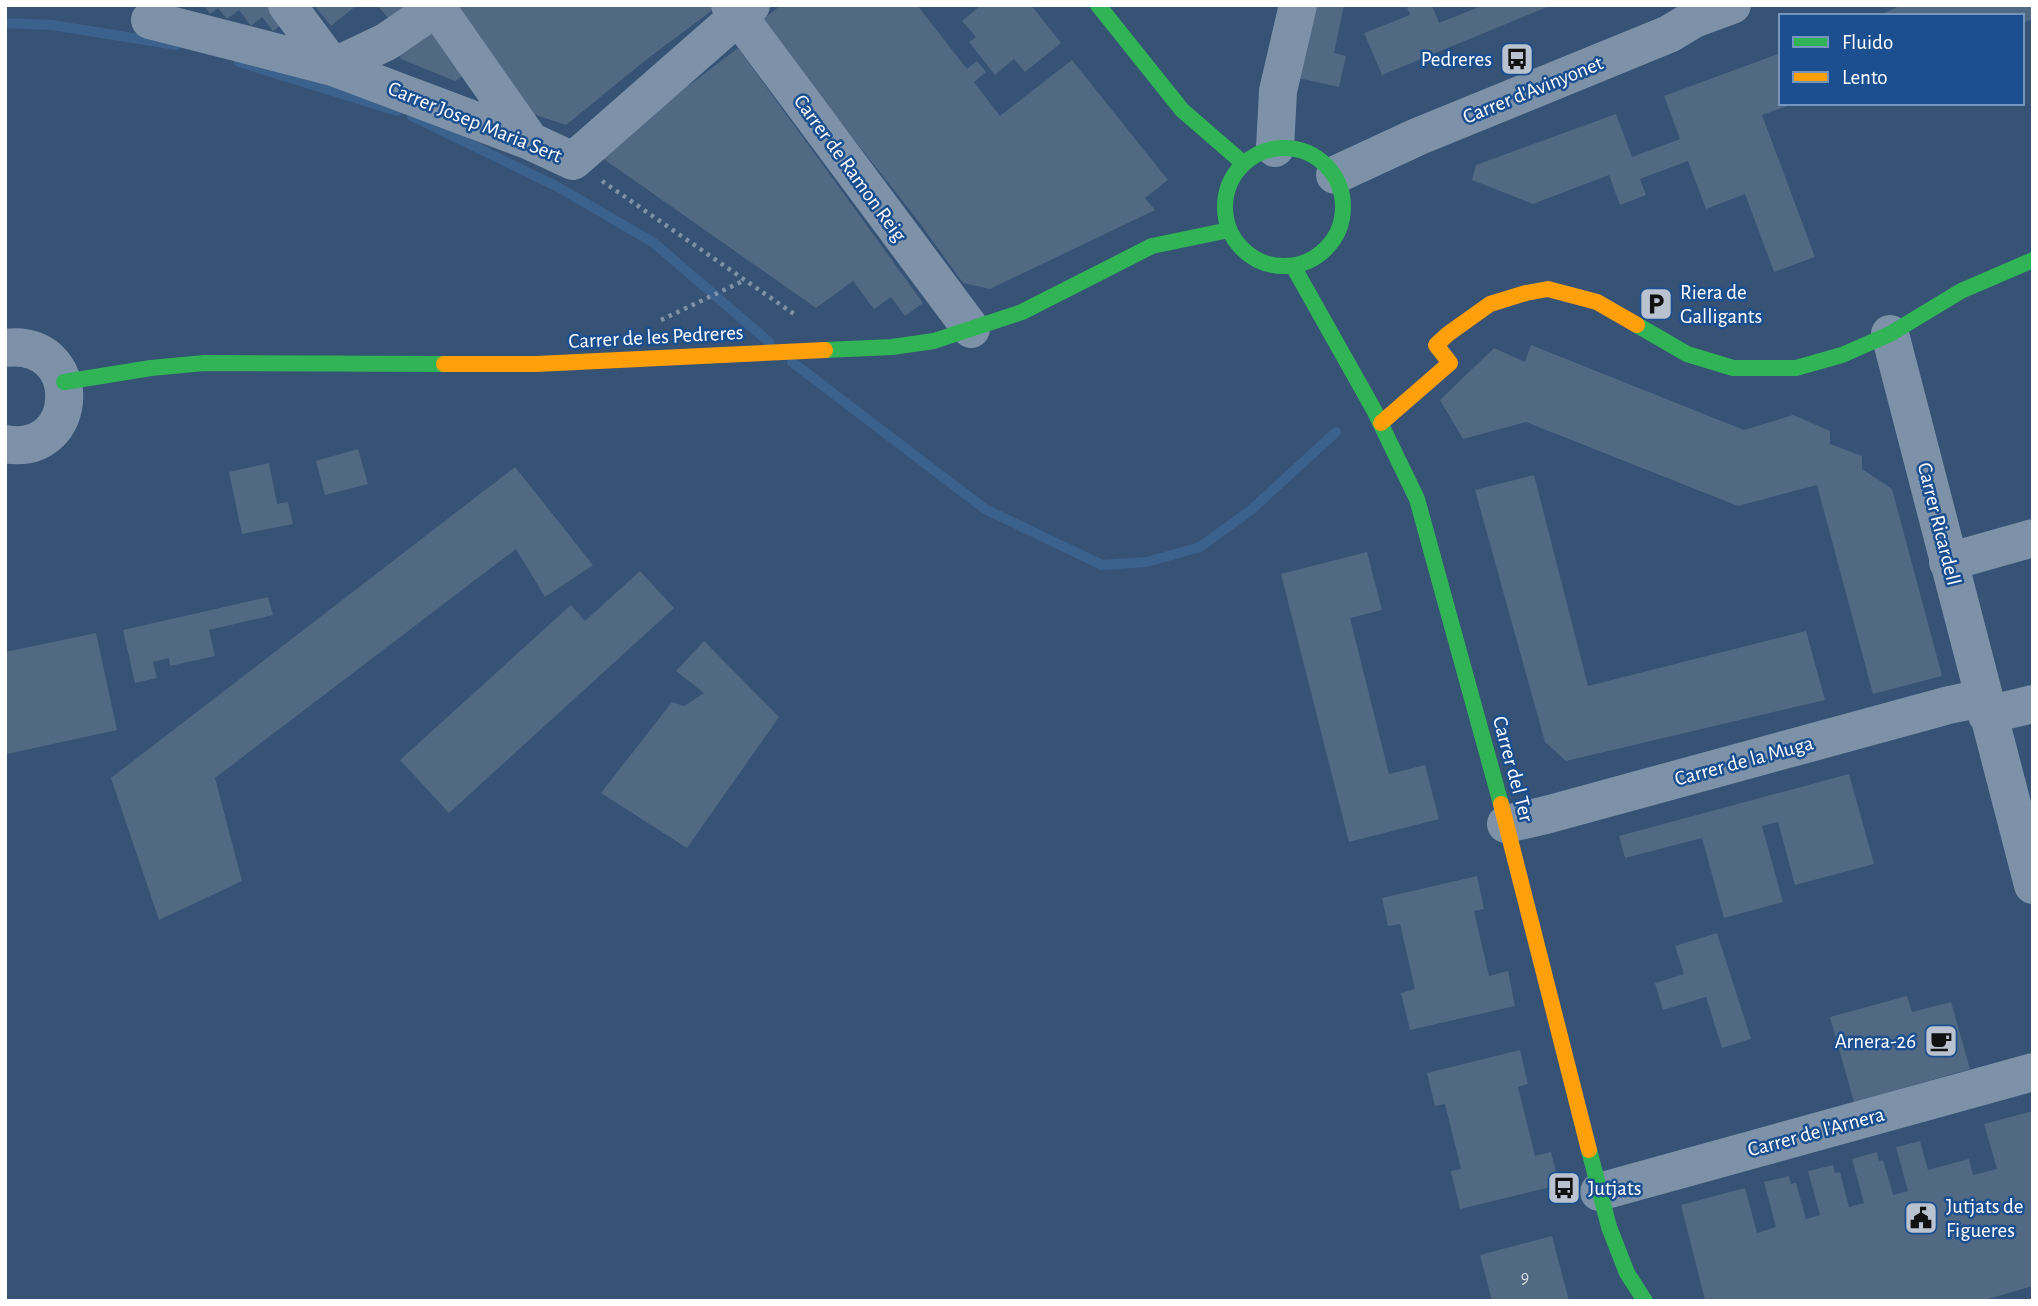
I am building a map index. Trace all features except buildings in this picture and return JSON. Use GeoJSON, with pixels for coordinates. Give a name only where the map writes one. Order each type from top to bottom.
{"type":"FeatureCollection","features":[{"type":"Feature","properties":{"kind":"street"},"geometry":{"type":"LineString","coordinates":[[287,5],[333,67],[386,43],[437,6],[530,141]]}},
{"type":"Feature","properties":{"kind":"street"},"geometry":{"type":"LineString","coordinates":[[1098,5],[1182,110],[1259,155]]}},
{"type":"Feature","properties":{"kind":"street"},"geometry":{"type":"LineString","coordinates":[[1259,155],[1278,91],[1298,5]]}},
{"type":"Feature","properties":{"kind":"street","name":"Carrer d'Avinyonet"},"geometry":{"type":"LineString","coordinates":[[1335,175],[1417,137],[1669,34],[1689,12],[1732,5]]}},
{"type":"Feature","properties":{"kind":"street","name":"Carrer Josep Maria Sert"},"geometry":{"type":"LineString","coordinates":[[153,10],[333,67],[530,141],[573,161],[740,9]]}},
{"type":"Feature","properties":{"kind":"street","name":"Carrer de Ramon Reig"},"geometry":{"type":"LineString","coordinates":[[740,9],[971,329]]}},
{"type":"Feature","properties":{"kind":"street"},"geometry":{"type":"LineString","coordinates":[[1293,148],[1324,162],[1335,175],[1342,193],[1344,213],[1339,232],[1327,248],[1312,260],[1293,266],[1273,266],[1255,259],[1239,246],[1229,230],[1224,212],[1232,177],[1259,155],[1293,148]]}},
{"type":"Feature","properties":{"kind":"street","name":"Carrer de les Pedreres"},"geometry":{"type":"LineString","coordinates":[[64,383],[151,368],[204,363],[536,364],[892,346],[934,341],[1022,312],[1152,246],[1229,230]]}},
{"type":"Feature","properties":{"kind":"street"},"geometry":{"type":"LineString","coordinates":[[1381,423],[1450,363],[1436,345],[1448,334],[1490,304],[1526,293],[1548,289],[1597,302],[1687,354],[1733,368],[1796,368],[1842,355],[1890,334],[1961,291],[2033,260]]}},
{"type":"Feature","properties":{"kind":"street","name":"Carrer del Ter"},"geometry":{"type":"LineString","coordinates":[[1293,266],[1381,423],[1417,499],[1506,824],[1600,1192],[1619,1256],[1645,1301]]}},
{"type":"Feature","properties":{"kind":"street","name":"Carrer Ricardell"},"geometry":{"type":"LineString","coordinates":[[1890,334],[2033,885]]}},
{"type":"Feature","properties":{"kind":"street"},"geometry":{"type":"LineString","coordinates":[[5,348],[22,347],[36,351],[53,364],[64,383],[66,398],[63,413],[55,427],[44,438],[30,444],[5,444]]}},
{"type":"Feature","properties":{"kind":"street"},"geometry":{"type":"LineString","coordinates":[[1948,562],[2033,538]]}},
{"type":"Feature","properties":{"kind":"street","name":"Carrer de la Muga"},"geometry":{"type":"LineString","coordinates":[[1506,824],[1949,705],[2033,704]]}},
{"type":"Feature","properties":{"kind":"street","name":"Carrer de l'Arnera"},"geometry":{"type":"LineString","coordinates":[[1600,1192],[2033,1072]]}},
{"type":"Feature","properties":{"kind":"path"},"geometry":{"type":"LineString","coordinates":[[573,161],[798,317]]}},
{"type":"Feature","properties":{"kind":"path"},"geometry":{"type":"LineString","coordinates":[[683,309],[745,280]]}},
{"type":"Feature","properties":{"kind":"waterway"},"geometry":{"type":"LineString","coordinates":[[5,23],[52,25],[176,45]]}},
{"type":"Feature","properties":{"kind":"waterway"},"geometry":{"type":"LineString","coordinates":[[239,62],[397,111]]}},
{"type":"Feature","properties":{"kind":"waterway"},"geometry":{"type":"LineString","coordinates":[[412,116],[558,187],[654,243],[769,342]]}},
{"type":"Feature","properties":{"kind":"waterway"},"geometry":{"type":"LineString","coordinates":[[792,362],[985,509],[1102,565],[1147,562],[1200,547],[1251,510],[1336,432]]}},
{"type":"Feature","properties":{"kind":"traffic: fast"},"geometry":{"type":"LineString","coordinates":[[1098,5],[1182,110],[1243,163]]}},
{"type":"Feature","properties":{"kind":"traffic: fast"},"geometry":{"type":"LineString","coordinates":[[1284,148],[1307,152],[1326,165],[1339,184],[1343,207],[1339,230],[1326,249],[1307,262],[1284,266],[1261,262],[1242,249],[1229,230],[1225,207],[1229,184],[1242,165],[1261,152],[1284,148]]}},
{"type":"Feature","properties":{"kind":"traffic: fast"},"geometry":{"type":"LineString","coordinates":[[825,350],[892,347],[934,341],[1022,312],[1152,246],[1229,230]]}},
{"type":"Feature","properties":{"kind":"traffic: fast"},"geometry":{"type":"LineString","coordinates":[[1637,325],[1687,354],[1733,368],[1796,368],[1842,355],[1890,334],[1961,291],[2033,260]]}},
{"type":"Feature","properties":{"kind":"traffic: fast"},"geometry":{"type":"LineString","coordinates":[[1293,266],[1374,410],[1417,499],[1501,804]]}},
{"type":"Feature","properties":{"kind":"traffic: fast"},"geometry":{"type":"LineString","coordinates":[[64,382],[151,368],[204,363],[444,364]]}},
{"type":"Feature","properties":{"kind":"traffic: fast"},"geometry":{"type":"LineString","coordinates":[[1589,1150],[1609,1227],[1627,1273],[1645,1301]]}},
{"type":"Feature","properties":{"kind":"traffic: slow"},"geometry":{"type":"LineString","coordinates":[[1381,423],[1450,363],[1436,345],[1490,304],[1548,289],[1597,302],[1637,325]]}},
{"type":"Feature","properties":{"kind":"traffic: slow"},"geometry":{"type":"LineString","coordinates":[[444,364],[536,364],[825,350]]}},
{"type":"Feature","properties":{"kind":"traffic: slow"},"geometry":{"type":"LineString","coordinates":[[1501,804],[1589,1150]]}},
{"type":"Feature","properties":{"kind":"place","name":"Pedreres"},"geometry":{"type":"Point","coordinates":[1517,59]}},
{"type":"Feature","properties":{"kind":"place","name":"Riera de Galligants"},"geometry":{"type":"Point","coordinates":[1656,304]}},
{"type":"Feature","properties":{"kind":"place","name":"Arnera-26"},"geometry":{"type":"Point","coordinates":[1941,1041]}},
{"type":"Feature","properties":{"kind":"place","name":"Jutjats"},"geometry":{"type":"Point","coordinates":[1564,1188]}},
{"type":"Feature","properties":{"kind":"place","name":"Jutjats de Figueres"},"geometry":{"type":"Point","coordinates":[1921,1218]}}]}
